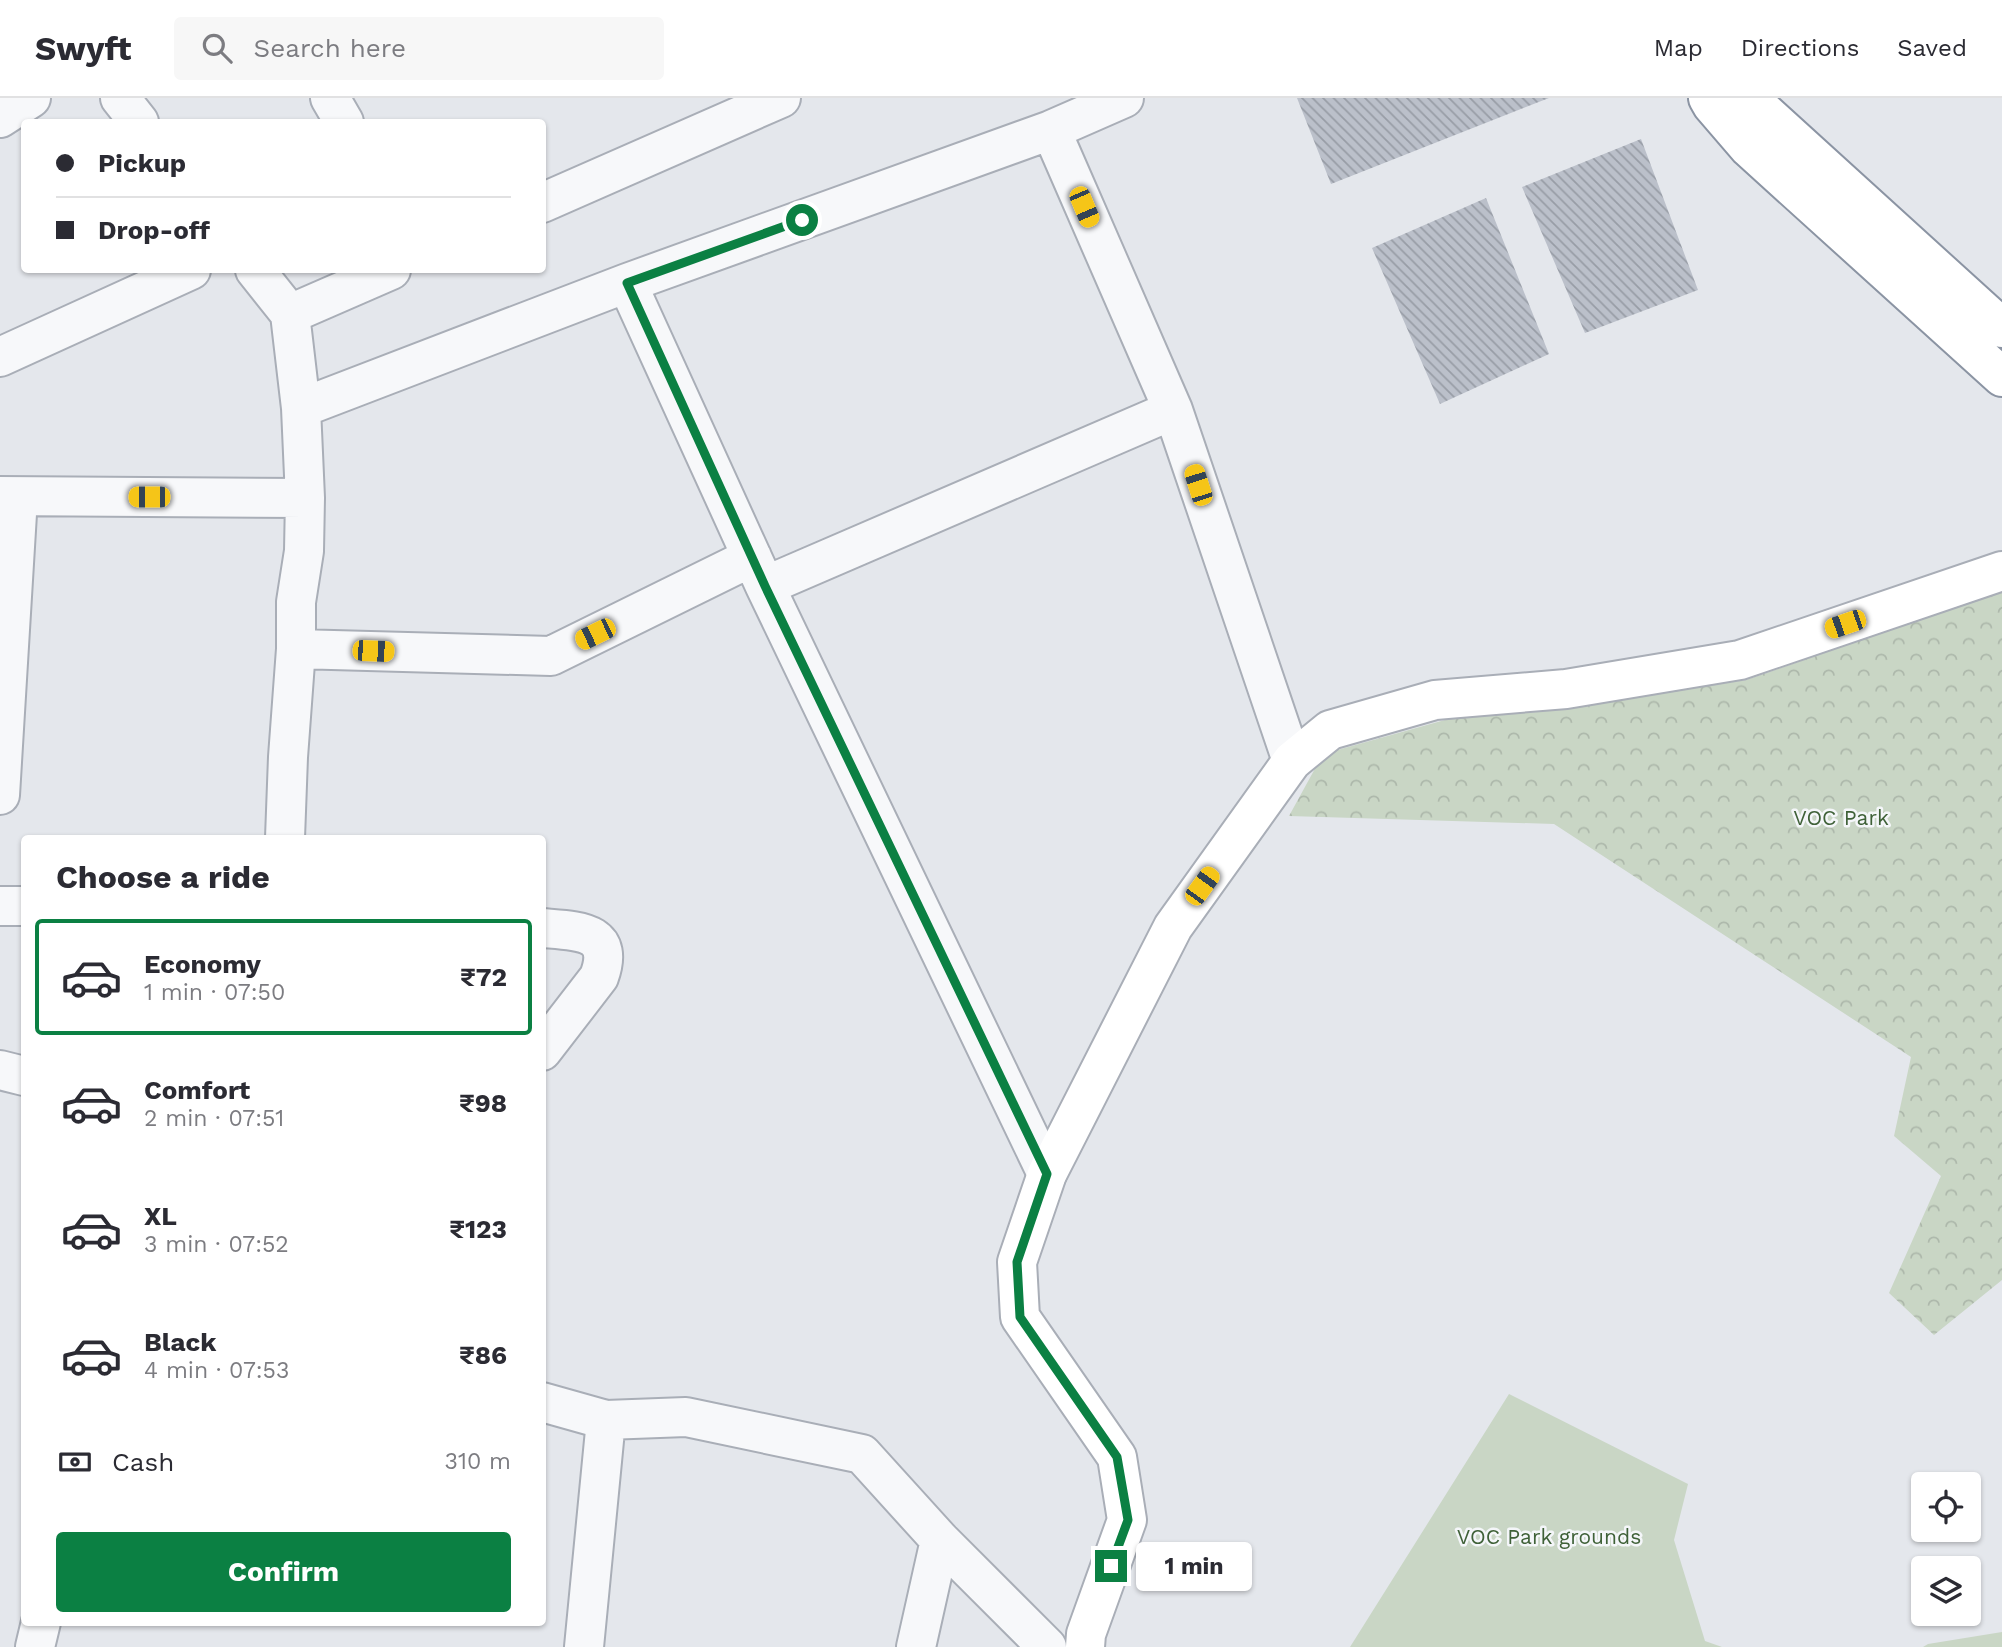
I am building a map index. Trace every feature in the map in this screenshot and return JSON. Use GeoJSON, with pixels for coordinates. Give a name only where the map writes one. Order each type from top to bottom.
{"type":"FeatureCollection","features":[{"type":"Feature","properties":{"kind":"main road"},"geometry":{"type":"LineString","coordinates":[[1709,98],[1749,148],[2002,377]]}},
{"type":"Feature","properties":{"kind":"main road"},"geometry":{"type":"LineString","coordinates":[[1749,98],[2002,328]]}},
{"type":"Feature","properties":{"kind":"main road"},"geometry":{"type":"LineString","coordinates":[[1085,1647],[1086,1634],[1128,1520],[1117,1457],[1020,1317],[1017,1262],[1047,1174],[1173,927],[1292,761],[1330,730],[1435,700],[1566,689],[1740,660],[2002,571]]}},
{"type":"Feature","properties":{"kind":"street"},"geometry":{"type":"LineString","coordinates":[[0,118],[31,98]]}},
{"type":"Feature","properties":{"kind":"street"},"geometry":{"type":"LineString","coordinates":[[120,98],[137,119]]}},
{"type":"Feature","properties":{"kind":"street"},"geometry":{"type":"LineString","coordinates":[[330,98],[342,119]]}},
{"type":"Feature","properties":{"kind":"street"},"geometry":{"type":"LineString","coordinates":[[546,201],[781,98]]}},
{"type":"Feature","properties":{"kind":"street"},"geometry":{"type":"LineString","coordinates":[[301,408],[627,283],[1051,131],[1124,98]]}},
{"type":"Feature","properties":{"kind":"street"},"geometry":{"type":"LineString","coordinates":[[1051,131],[1173,410],[1292,761]]}},
{"type":"Feature","properties":{"kind":"street"},"geometry":{"type":"LineString","coordinates":[[0,357],[184,273]]}},
{"type":"Feature","properties":{"kind":"street"},"geometry":{"type":"LineString","coordinates":[[257,273],[290,314],[301,408],[305,498],[304,551],[296,603],[296,649],[285,835]]}},
{"type":"Feature","properties":{"kind":"street"},"geometry":{"type":"LineString","coordinates":[[290,314],[384,273]]}},
{"type":"Feature","properties":{"kind":"street"},"geometry":{"type":"LineString","coordinates":[[627,283],[759,571],[1047,1174]]}},
{"type":"Feature","properties":{"kind":"street"},"geometry":{"type":"LineString","coordinates":[[296,649],[551,656],[759,571],[1173,410]]}},
{"type":"Feature","properties":{"kind":"street"},"geometry":{"type":"LineString","coordinates":[[0,795],[9,496],[305,498]]}},
{"type":"Feature","properties":{"kind":"street"},"geometry":{"type":"LineString","coordinates":[[0,906],[21,906]]}},
{"type":"Feature","properties":{"kind":"street"},"geometry":{"type":"LineString","coordinates":[[546,929],[587,934],[597,940],[604,950],[604,964],[582,1002],[546,1046]]}},
{"type":"Feature","properties":{"kind":"street"},"geometry":{"type":"LineString","coordinates":[[0,1070],[21,1075]]}},
{"type":"Feature","properties":{"kind":"street"},"geometry":{"type":"LineString","coordinates":[[546,1403],[606,1420],[686,1417],[862,1454],[940,1540],[1047,1647]]}},
{"type":"Feature","properties":{"kind":"street"},"geometry":{"type":"LineString","coordinates":[[584,1647],[606,1420]]}},
{"type":"Feature","properties":{"kind":"street"},"geometry":{"type":"LineString","coordinates":[[916,1647],[940,1540]]}},
{"type":"Feature","properties":{"kind":"street"},"geometry":{"type":"LineString","coordinates":[[35,1647],[40,1626]]}},
{"type":"Feature","properties":{"kind":"green space","name":"VOC Park"},"geometry":{"type":"Polygon","coordinates":[[[2002,591],[2002,1280],[1934,1335],[1889,1293],[1941,1176],[1894,1136],[1911,1057],[1554,824],[1289,816],[1323,754],[1452,718],[1537,712],[1746,680],[2002,591]]]}},
{"type":"Feature","properties":{"kind":"green space","name":"VOC Park grounds"},"geometry":{"type":"Polygon","coordinates":[[[1509,1394],[1688,1484],[1674,1540],[1705,1641],[1722,1647],[1350,1647],[1509,1394]]]}},
{"type":"Feature","properties":{"kind":"green space"},"geometry":{"type":"Polygon","coordinates":[[[2002,1632],[2002,1647],[1923,1647],[1928,1644],[2002,1632]]]}},
{"type":"Feature","properties":{"kind":"building"},"geometry":{"type":"Polygon","coordinates":[[[1297,98],[1549,98],[1331,184],[1297,98]]]}},
{"type":"Feature","properties":{"kind":"building"},"geometry":{"type":"Polygon","coordinates":[[[1641,139],[1698,290],[1585,333],[1522,187],[1641,139]]]}},
{"type":"Feature","properties":{"kind":"building"},"geometry":{"type":"Polygon","coordinates":[[[1486,198],[1549,354],[1440,404],[1372,248],[1486,198]]]}},
{"type":"Feature","properties":{"kind":"route"},"geometry":{"type":"LineString","coordinates":[[802,220],[627,283],[765,586],[1047,1174],[1017,1262],[1020,1317],[1090,1422],[1117,1457],[1128,1520],[1111,1566]]}}]}
